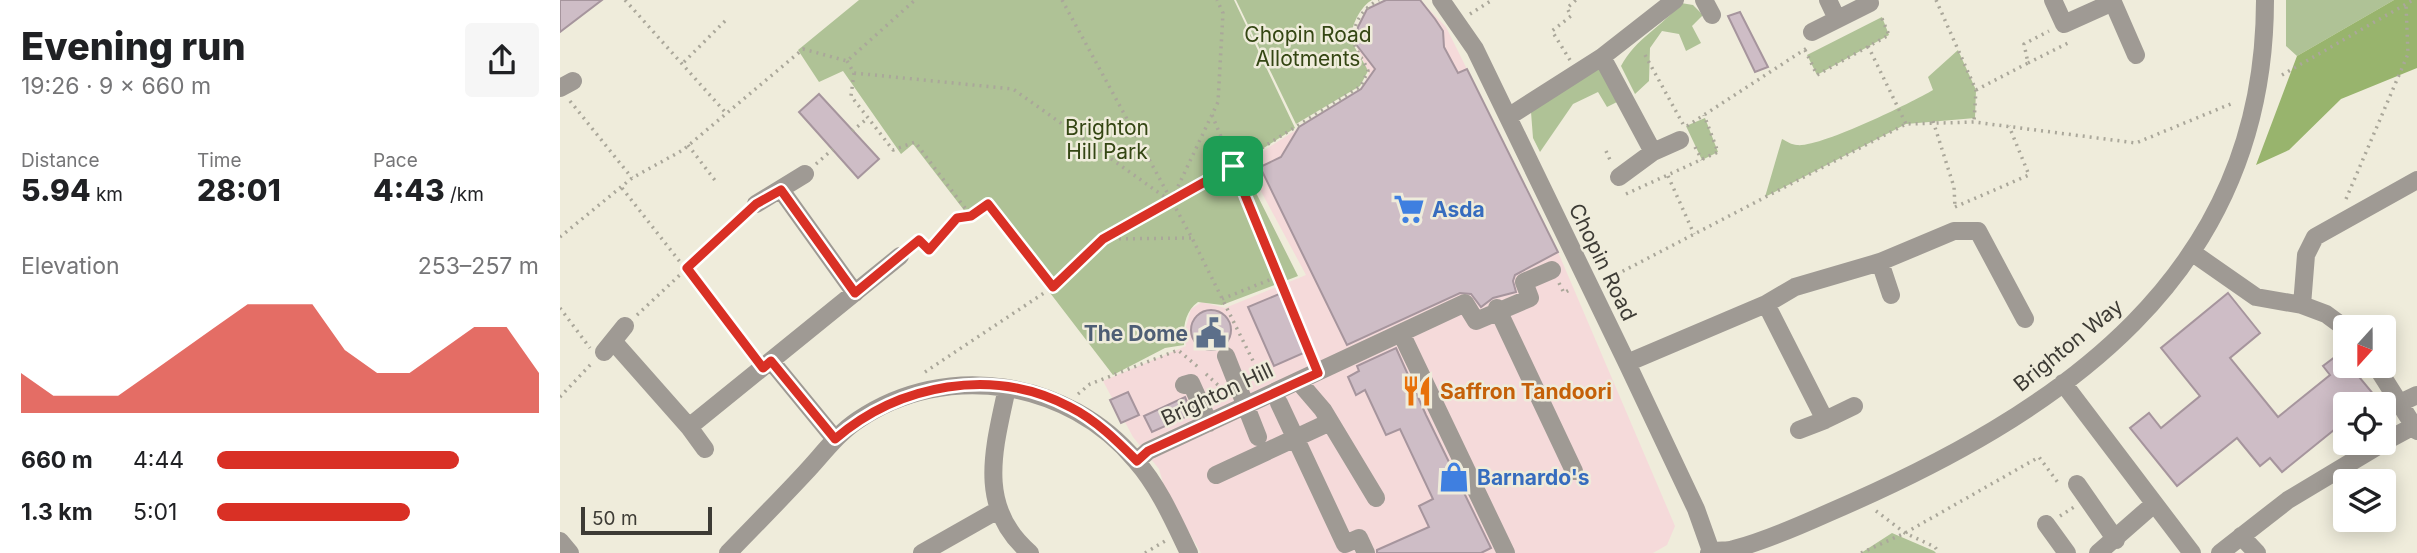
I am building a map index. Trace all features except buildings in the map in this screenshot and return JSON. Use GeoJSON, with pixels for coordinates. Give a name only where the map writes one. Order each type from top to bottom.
{"type":"FeatureCollection","features":[{"type":"Feature","properties":{"kind":"street","name":"Chopin Road"},"geometry":{"type":"LineString","coordinates":[[1441,0],[1475,49],[1696,509],[1710,552]]}},
{"type":"Feature","properties":{"kind":"street"},"geometry":{"type":"LineString","coordinates":[[1508,117],[1578,74],[1675,0]]}},
{"type":"Feature","properties":{"kind":"street"},"geometry":{"type":"LineString","coordinates":[[1828,0],[1837,19]]}},
{"type":"Feature","properties":{"kind":"street"},"geometry":{"type":"LineString","coordinates":[[2053,0],[2064,24],[2113,1],[2136,55]]}},
{"type":"Feature","properties":{"kind":"street","name":"Brighton Way"},"geometry":{"type":"LineString","coordinates":[[1710,552],[1734,550],[1828,513],[1948,455],[2015,417],[2063,383],[2132,324],[2193,253],[2231,185],[2246,137],[2265,49],[2265,0]]}},
{"type":"Feature","properties":{"kind":"street"},"geometry":{"type":"LineString","coordinates":[[1812,32],[1837,19],[1875,6]]}},
{"type":"Feature","properties":{"kind":"street"},"geometry":{"type":"LineString","coordinates":[[1602,57],[1653,152]]}},
{"type":"Feature","properties":{"kind":"street"},"geometry":{"type":"LineString","coordinates":[[1619,177],[1683,133]]}},
{"type":"Feature","properties":{"kind":"street"},"geometry":{"type":"LineString","coordinates":[[756,204],[805,174]]}},
{"type":"Feature","properties":{"kind":"street"},"geometry":{"type":"LineString","coordinates":[[2302,305],[2308,247],[2315,237],[2417,180]]}},
{"type":"Feature","properties":{"kind":"street"},"geometry":{"type":"LineString","coordinates":[[781,190],[855,293]]}},
{"type":"Feature","properties":{"kind":"street"},"geometry":{"type":"LineString","coordinates":[[1627,363],[1766,304],[1795,287],[1880,262],[1954,231],[1978,231],[2025,319]]}},
{"type":"Feature","properties":{"kind":"street"},"geometry":{"type":"LineString","coordinates":[[2193,253],[2256,297],[2302,305],[2333,319]]}},
{"type":"Feature","properties":{"kind":"street"},"geometry":{"type":"LineString","coordinates":[[689,427],[900,256]]}},
{"type":"Feature","properties":{"kind":"street"},"geometry":{"type":"LineString","coordinates":[[1880,262],[1891,295]]}},
{"type":"Feature","properties":{"kind":"street"},"geometry":{"type":"LineString","coordinates":[[1552,270],[1524,282],[1530,298],[1498,310],[1574,471]]}},
{"type":"Feature","properties":{"kind":"street","name":"Brighton Hill"},"geometry":{"type":"LineString","coordinates":[[1137,461],[1148,451],[1465,303],[1476,321],[1498,310]]}},
{"type":"Feature","properties":{"kind":"street"},"geometry":{"type":"LineString","coordinates":[[1766,304],[1825,420]]}},
{"type":"Feature","properties":{"kind":"street"},"geometry":{"type":"LineString","coordinates":[[625,326],[608,346],[689,427],[705,449]]}},
{"type":"Feature","properties":{"kind":"street"},"geometry":{"type":"LineString","coordinates":[[1401,333],[1506,553]]}},
{"type":"Feature","properties":{"kind":"street"},"geometry":{"type":"LineString","coordinates":[[1226,356],[1258,437]]}},
{"type":"Feature","properties":{"kind":"street"},"geometry":{"type":"LineString","coordinates":[[767,364],[835,439]]}},
{"type":"Feature","properties":{"kind":"street"},"geometry":{"type":"LineString","coordinates":[[2384,378],[2416,429],[2396,437]]}},
{"type":"Feature","properties":{"kind":"street"},"geometry":{"type":"LineString","coordinates":[[1299,382],[1329,422],[1376,498]]}},
{"type":"Feature","properties":{"kind":"street"},"geometry":{"type":"LineString","coordinates":[[1184,385],[1191,383],[1209,423]]}},
{"type":"Feature","properties":{"kind":"street"},"geometry":{"type":"LineString","coordinates":[[2063,383],[2192,553]]}},
{"type":"Feature","properties":{"kind":"street"},"geometry":{"type":"LineString","coordinates":[[728,553],[835,439],[876,409],[919,392],[964,385],[1007,388],[1045,396],[1070,407],[1097,424],[1137,461],[1189,553]]}},
{"type":"Feature","properties":{"kind":"street"},"geometry":{"type":"LineString","coordinates":[[1007,388],[994,456],[993,496],[1017,542],[1030,553]]}},
{"type":"Feature","properties":{"kind":"street"},"geometry":{"type":"LineString","coordinates":[[2400,403],[2417,394]]}},
{"type":"Feature","properties":{"kind":"street"},"geometry":{"type":"LineString","coordinates":[[1279,402],[1345,544],[1359,538],[1366,553]]}},
{"type":"Feature","properties":{"kind":"street"},"geometry":{"type":"LineString","coordinates":[[1799,430],[1854,407]]}},
{"type":"Feature","properties":{"kind":"street"},"geometry":{"type":"LineString","coordinates":[[1216,475],[1329,422]]}},
{"type":"Feature","properties":{"kind":"street"},"geometry":{"type":"LineString","coordinates":[[2220,553],[2288,500],[2362,455]]}},
{"type":"Feature","properties":{"kind":"street"},"geometry":{"type":"LineString","coordinates":[[2069,489],[2116,540]]}},
{"type":"Feature","properties":{"kind":"street"},"geometry":{"type":"LineString","coordinates":[[2098,553],[2116,540],[2154,503]]}},
{"type":"Feature","properties":{"kind":"street"},"geometry":{"type":"LineString","coordinates":[[922,553],[998,510]]}},
{"type":"Feature","properties":{"kind":"street"},"geometry":{"type":"LineString","coordinates":[[2046,524],[2067,553]]}},
{"type":"Feature","properties":{"kind":"street"},"geometry":{"type":"LineString","coordinates":[[2241,536],[2257,553]]}},
{"type":"Feature","properties":{"kind":"street"},"geometry":{"type":"LineString","coordinates":[[560,541],[570,553]]}},
{"type":"Feature","properties":{"kind":"path"},"geometry":{"type":"LineString","coordinates":[[625,0],[684,62],[725,111]]}},
{"type":"Feature","properties":{"kind":"path"},"geometry":{"type":"LineString","coordinates":[[847,61],[915,0]]}},
{"type":"Feature","properties":{"kind":"path"},"geometry":{"type":"LineString","coordinates":[[1062,0],[1192,238],[1265,385]]}},
{"type":"Feature","properties":{"kind":"path"},"geometry":{"type":"LineString","coordinates":[[1171,201],[1218,102],[1223,13],[1217,0]]}},
{"type":"Feature","properties":{"kind":"path"},"geometry":{"type":"LineString","coordinates":[[915,379],[1053,287],[1103,239],[1233,166],[1361,86],[1368,71],[1354,40],[1356,24],[1367,6],[1379,0]]}},
{"type":"Feature","properties":{"kind":"path"},"geometry":{"type":"LineString","coordinates":[[1468,15],[1492,0]]}},
{"type":"Feature","properties":{"kind":"path"},"geometry":{"type":"LineString","coordinates":[[1576,0],[1567,8],[1571,16],[1552,31],[1578,74]]}},
{"type":"Feature","properties":{"kind":"path"},"geometry":{"type":"LineString","coordinates":[[1937,0],[1976,90],[1974,122]]}},
{"type":"Feature","properties":{"kind":"path"},"geometry":{"type":"LineString","coordinates":[[2281,75],[2413,0]]}},
{"type":"Feature","properties":{"kind":"path"},"geometry":{"type":"LineString","coordinates":[[2349,216],[2345,203],[2349,185],[2408,54],[2406,5]]}},
{"type":"Feature","properties":{"kind":"path"},"geometry":{"type":"LineString","coordinates":[[1805,50],[1817,75],[1889,35],[1875,6]]}},
{"type":"Feature","properties":{"kind":"path"},"geometry":{"type":"LineString","coordinates":[[684,62],[726,20]]}},
{"type":"Feature","properties":{"kind":"path"},"geometry":{"type":"LineString","coordinates":[[2028,63],[2024,44],[2064,24]]}},
{"type":"Feature","properties":{"kind":"path"},"geometry":{"type":"LineString","coordinates":[[1683,133],[1704,115],[1814,44],[1812,32]]}},
{"type":"Feature","properties":{"kind":"path"},"geometry":{"type":"LineString","coordinates":[[1976,90],[2080,37]]}},
{"type":"Feature","properties":{"kind":"path"},"geometry":{"type":"LineString","coordinates":[[1868,46],[1906,124]]}},
{"type":"Feature","properties":{"kind":"path"},"geometry":{"type":"LineString","coordinates":[[560,237],[632,178],[688,145],[725,111],[803,49],[847,61],[854,73],[851,96],[893,150],[915,142],[971,216]]}},
{"type":"Feature","properties":{"kind":"path"},"geometry":{"type":"LineString","coordinates":[[1644,55],[1683,133],[1702,160],[1718,152],[1704,115]]}},
{"type":"Feature","properties":{"kind":"path"},"geometry":{"type":"LineString","coordinates":[[854,73],[1013,89],[1171,201]]}},
{"type":"Feature","properties":{"kind":"path"},"geometry":{"type":"LineString","coordinates":[[564,85],[632,178]]}},
{"type":"Feature","properties":{"kind":"path"},"geometry":{"type":"LineString","coordinates":[[1601,283],[1906,124],[1933,121],[1974,122],[2136,143],[2233,103]]}},
{"type":"Feature","properties":{"kind":"path"},"geometry":{"type":"LineString","coordinates":[[1212,115],[1318,373]]}},
{"type":"Feature","properties":{"kind":"path"},"geometry":{"type":"LineString","coordinates":[[852,131],[868,118]]}},
{"type":"Feature","properties":{"kind":"path"},"geometry":{"type":"LineString","coordinates":[[1933,121],[1954,187],[1954,231]]}},
{"type":"Feature","properties":{"kind":"path"},"geometry":{"type":"LineString","coordinates":[[1955,207],[2029,175],[2009,126]]}},
{"type":"Feature","properties":{"kind":"path"},"geometry":{"type":"LineString","coordinates":[[688,145],[717,183]]}},
{"type":"Feature","properties":{"kind":"path"},"geometry":{"type":"LineString","coordinates":[[1668,176],[1694,234]]}},
{"type":"Feature","properties":{"kind":"path"},"geometry":{"type":"LineString","coordinates":[[622,188],[767,364]]}},
{"type":"Feature","properties":{"kind":"path"},"geometry":{"type":"LineString","coordinates":[[625,326],[756,204]]}},
{"type":"Feature","properties":{"kind":"path"},"geometry":{"type":"LineString","coordinates":[[900,256],[919,240],[929,250],[957,218],[971,216],[988,204],[1053,287]]}},
{"type":"Feature","properties":{"kind":"path"},"geometry":{"type":"LineString","coordinates":[[1103,239],[1192,238]]}},
{"type":"Feature","properties":{"kind":"path"},"geometry":{"type":"LineString","coordinates":[[1222,299],[1279,276]]}},
{"type":"Feature","properties":{"kind":"path"},"geometry":{"type":"LineString","coordinates":[[560,309],[597,358],[560,397]]}},
{"type":"Feature","properties":{"kind":"path"},"geometry":{"type":"LineString","coordinates":[[1075,397],[1090,383],[1178,350],[1223,389]]}},
{"type":"Feature","properties":{"kind":"path"},"geometry":{"type":"LineString","coordinates":[[1861,553],[1905,533],[2039,457],[2069,489],[2076,506],[2046,524]]}},
{"type":"Feature","properties":{"kind":"path"},"geometry":{"type":"LineString","coordinates":[[1876,511],[1905,533],[1935,547],[1939,553]]}},
{"type":"Feature","properties":{"kind":"path"},"geometry":{"type":"LineString","coordinates":[[1145,553],[1169,538]]}},
{"type":"Feature","properties":{"kind":"shaded area"},"geometry":{"type":"Polygon","coordinates":[[[1386,0],[1420,0],[1446,27],[1558,252],[1675,526],[1667,545],[1653,553],[1201,553],[1166,493],[1159,469],[1133,437],[1103,381],[1186,346],[1184,334],[1191,309],[1202,302],[1225,308],[1306,275],[1256,182],[1252,158],[1361,89],[1369,74],[1355,43],[1357,27],[1367,9],[1386,0]]]}},
{"type":"Feature","properties":{"kind":"green space","name":"Brighton Hill Park"},"geometry":{"type":"Polygon","coordinates":[[[859,0],[1234,0],[1295,128],[1251,156],[1244,169],[1298,276],[1222,305],[1198,302],[1187,316],[1184,345],[1165,348],[1113,375],[985,208],[970,218],[913,144],[901,154],[843,71],[819,82],[798,50],[859,0]]]}},
{"type":"Feature","properties":{"kind":"green space","name":"Chopin Road Allotments"},"geometry":{"type":"Polygon","coordinates":[[[1236,0],[1372,0],[1357,17],[1352,35],[1353,44],[1368,71],[1360,86],[1296,124],[1236,0]]]}},
{"type":"Feature","properties":{"kind":"green space"},"geometry":{"type":"Polygon","coordinates":[[[2286,0],[2394,0],[2297,56],[2286,46],[2286,0]]]}},
{"type":"Feature","properties":{"kind":"green space"},"geometry":{"type":"Polygon","coordinates":[[[2394,0],[2417,0],[2417,68],[2341,99],[2289,150],[2256,165],[2297,56],[2394,0]]]}},
{"type":"Feature","properties":{"kind":"green space"},"geometry":{"type":"Polygon","coordinates":[[[1681,3],[1693,5],[1703,15],[1692,26],[1701,43],[1686,51],[1679,34],[1662,31],[1650,48],[1649,81],[1635,94],[1621,66],[1634,48],[1681,3]]]}},
{"type":"Feature","properties":{"kind":"green space"},"geometry":{"type":"Polygon","coordinates":[[[1882,17],[1889,35],[1817,75],[1807,55],[1882,17]]]}},
{"type":"Feature","properties":{"kind":"green space"},"geometry":{"type":"Polygon","coordinates":[[[1958,50],[1976,90],[1975,118],[1906,124],[1765,197],[1782,139],[1795,145],[1824,140],[1906,104],[1933,90],[1928,77],[1958,50]]]}},
{"type":"Feature","properties":{"kind":"green space"},"geometry":{"type":"Polygon","coordinates":[[[1605,62],[1619,101],[1607,107],[1598,92],[1573,104],[1540,152],[1533,138],[1531,112],[1605,62]]]}},
{"type":"Feature","properties":{"kind":"green space"},"geometry":{"type":"Polygon","coordinates":[[[1705,118],[1718,152],[1702,160],[1686,126],[1705,118]]]}},
{"type":"Feature","properties":{"kind":"green space"},"geometry":{"type":"Polygon","coordinates":[[[1892,533],[1934,551],[1936,553],[1861,553],[1892,533]]]}},
{"type":"Feature","properties":{"kind":"place","name":"Asda"},"geometry":{"type":"Point","coordinates":[1409,209]}},
{"type":"Feature","properties":{"kind":"place","name":"The Dome"},"geometry":{"type":"Point","coordinates":[1211,333]}},
{"type":"Feature","properties":{"kind":"place","name":"Saffron Tandoori"},"geometry":{"type":"Point","coordinates":[1417,391]}},
{"type":"Feature","properties":{"kind":"place","name":"Barnardo's"},"geometry":{"type":"Point","coordinates":[1454,477]}},
{"type":"Feature","properties":{"kind":"route"},"geometry":{"type":"LineString","coordinates":[[1233,166],[1318,373],[1148,451],[1137,461],[1097,424],[1070,407],[1045,396],[975,384],[942,386],[898,400],[856,421],[835,439],[771,361],[763,368],[687,268],[756,204],[781,190],[855,293],[919,240],[929,250],[957,218],[971,216],[988,204],[1053,287],[1103,239],[1233,166]]}}]}
